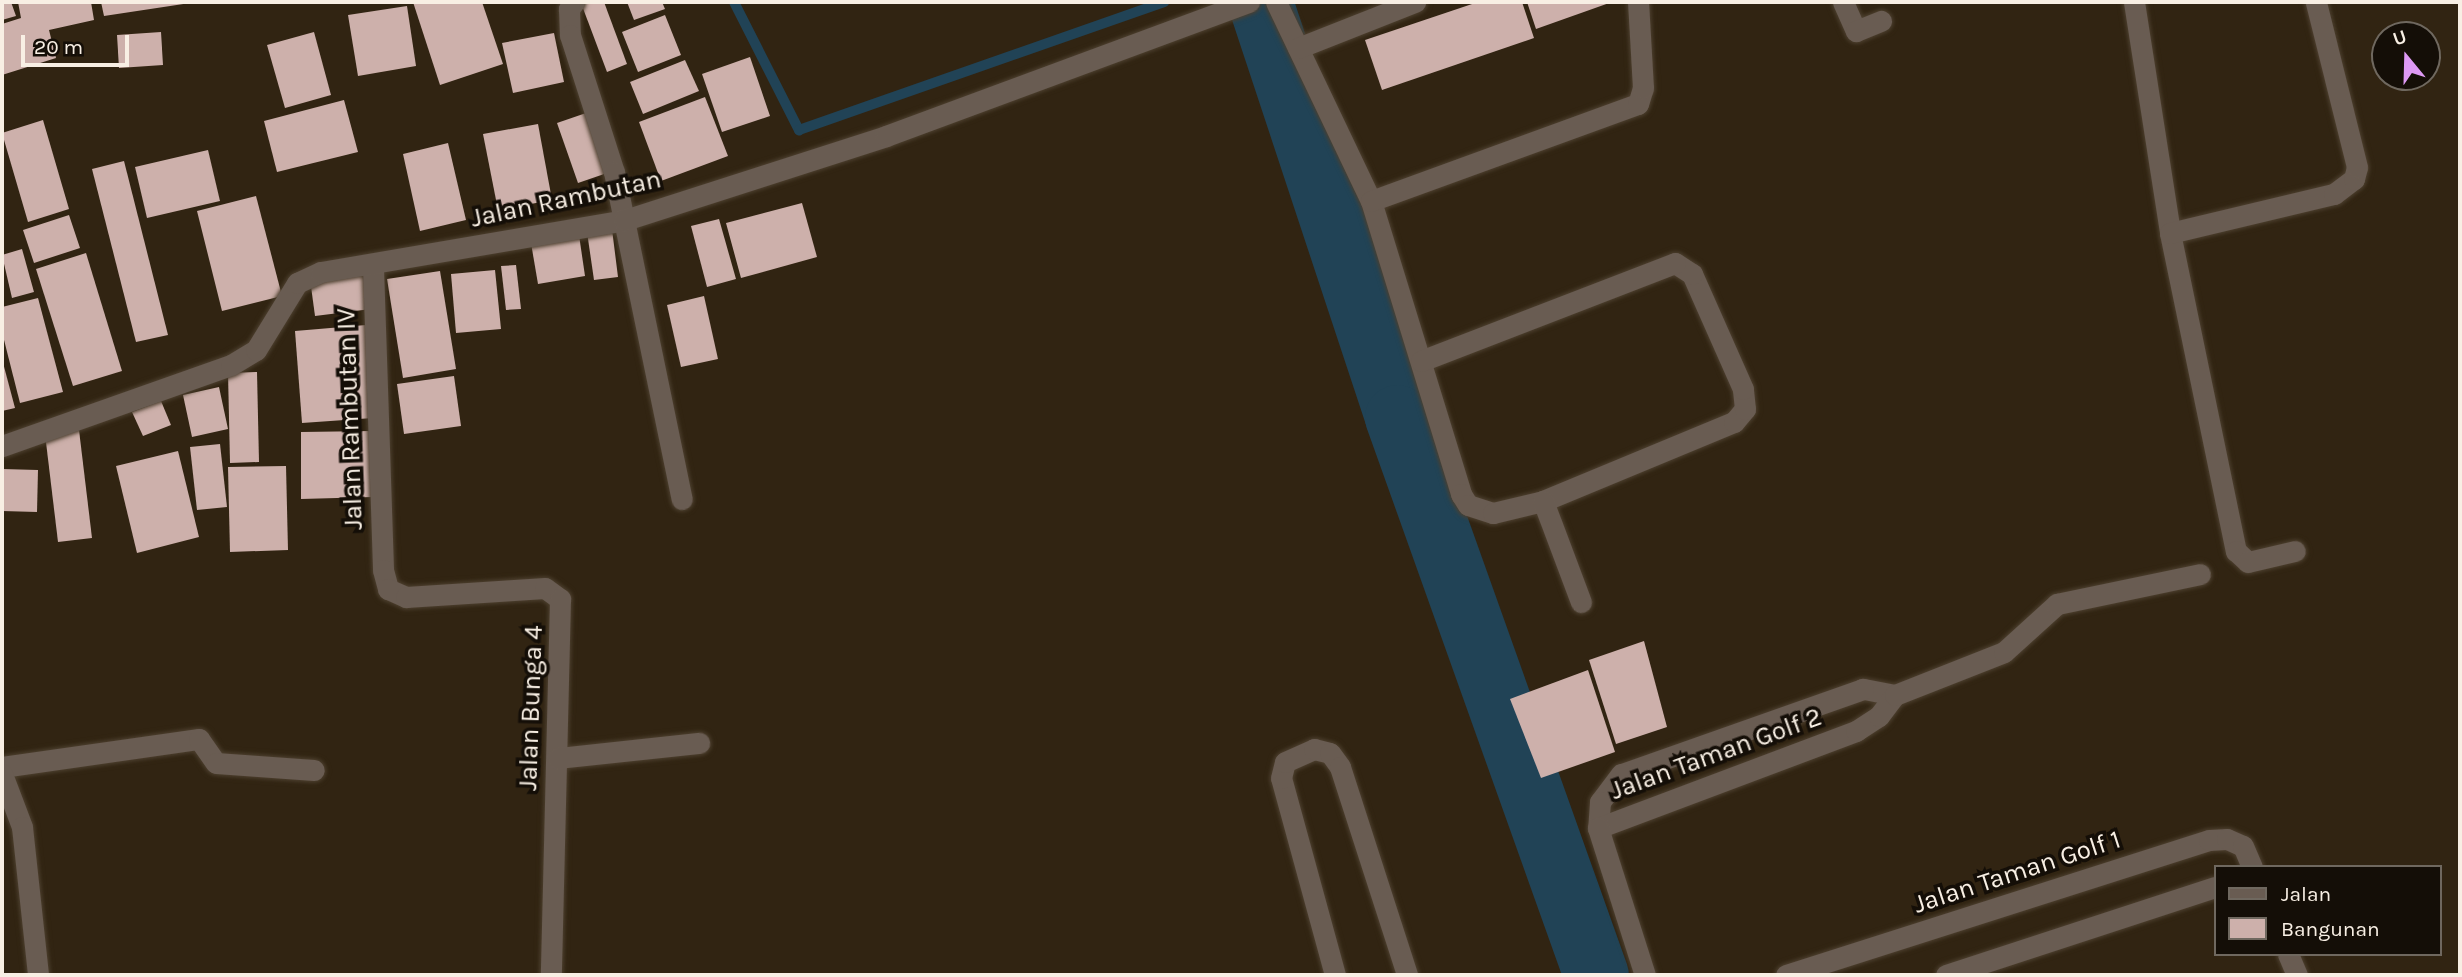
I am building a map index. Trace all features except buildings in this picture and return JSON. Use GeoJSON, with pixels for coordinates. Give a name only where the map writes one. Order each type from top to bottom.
{"type":"FeatureCollection","features":[{"type":"Feature","properties":{"kind":"street"},"geometry":{"type":"LineString","coordinates":[[574,2],[569,9],[570,35],[625,220],[682,499]]}},
{"type":"Feature","properties":{"kind":"street","name":"Jalan Rambutan"},"geometry":{"type":"LineString","coordinates":[[2,446],[230,365],[256,350],[296,283],[321,272],[373,267],[625,220],[886,136],[1249,2]]}},
{"type":"Feature","properties":{"kind":"street"},"geometry":{"type":"LineString","coordinates":[[1276,2],[1371,201],[1421,361],[1468,505],[1493,513],[1543,502],[1742,417],[1743,389],[1688,269],[1667,265],[1421,361]]}},
{"type":"Feature","properties":{"kind":"street"},"geometry":{"type":"LineString","coordinates":[[1298,48],[1415,2]]}},
{"type":"Feature","properties":{"kind":"street"},"geometry":{"type":"LineString","coordinates":[[1371,201],[1638,104],[1643,88],[1638,2]]}},
{"type":"Feature","properties":{"kind":"street"},"geometry":{"type":"LineString","coordinates":[[1843,2],[1856,31],[1881,21]]}},
{"type":"Feature","properties":{"kind":"street"},"geometry":{"type":"LineString","coordinates":[[2134,2],[2170,233],[2236,551],[2248,562],[2295,551]]}},
{"type":"Feature","properties":{"kind":"street"},"geometry":{"type":"LineString","coordinates":[[2170,233],[2334,194],[2354,179],[2357,167],[2316,2]]}},
{"type":"Feature","properties":{"kind":"street","name":"Jalan Rambutan IV"},"geometry":{"type":"LineString","coordinates":[[373,267],[383,570]]}},
{"type":"Feature","properties":{"kind":"street"},"geometry":{"type":"LineString","coordinates":[[1543,502],[1581,602]]}},
{"type":"Feature","properties":{"kind":"street","name":"Jalan Bunga 4"},"geometry":{"type":"LineString","coordinates":[[383,570],[388,589],[406,597],[553,591],[562,610],[551,975]]}},
{"type":"Feature","properties":{"kind":"street","name":"Jalan Taman Golf 2"},"geometry":{"type":"LineString","coordinates":[[1895,695],[1880,716],[1856,732],[1598,828],[1600,802],[1621,774],[1863,689],[1895,695],[2004,652],[2057,604],[2200,574]]}},
{"type":"Feature","properties":{"kind":"street"},"geometry":{"type":"LineString","coordinates":[[2,766],[199,739],[216,763],[314,770]]}},
{"type":"Feature","properties":{"kind":"street"},"geometry":{"type":"LineString","coordinates":[[558,758],[699,743]]}},
{"type":"Feature","properties":{"kind":"street"},"geometry":{"type":"LineString","coordinates":[[1335,975],[1281,778],[1285,762],[1314,749],[1329,753],[1340,767],[1406,975]]}},
{"type":"Feature","properties":{"kind":"street"},"geometry":{"type":"LineString","coordinates":[[2,774],[22,827],[38,975]]}},
{"type":"Feature","properties":{"kind":"street"},"geometry":{"type":"LineString","coordinates":[[1598,828],[1644,975]]}},
{"type":"Feature","properties":{"kind":"street","name":"Jalan Taman Golf 1"},"geometry":{"type":"LineString","coordinates":[[1786,975],[2209,840],[2227,839],[2243,846],[2251,865]]}},
{"type":"Feature","properties":{"kind":"street"},"geometry":{"type":"LineString","coordinates":[[1947,975],[2214,887]]}},
{"type":"Feature","properties":{"kind":"street"},"geometry":{"type":"LineString","coordinates":[[2289,956],[2297,975]]}},
{"type":"Feature","properties":{"kind":"waterway"},"geometry":{"type":"LineString","coordinates":[[734,2],[799,130],[1164,2]]}},
{"type":"Feature","properties":{"kind":"waterway"},"geometry":{"type":"LineString","coordinates":[[1260,2],[1397,417],[1596,975]]}}]}
